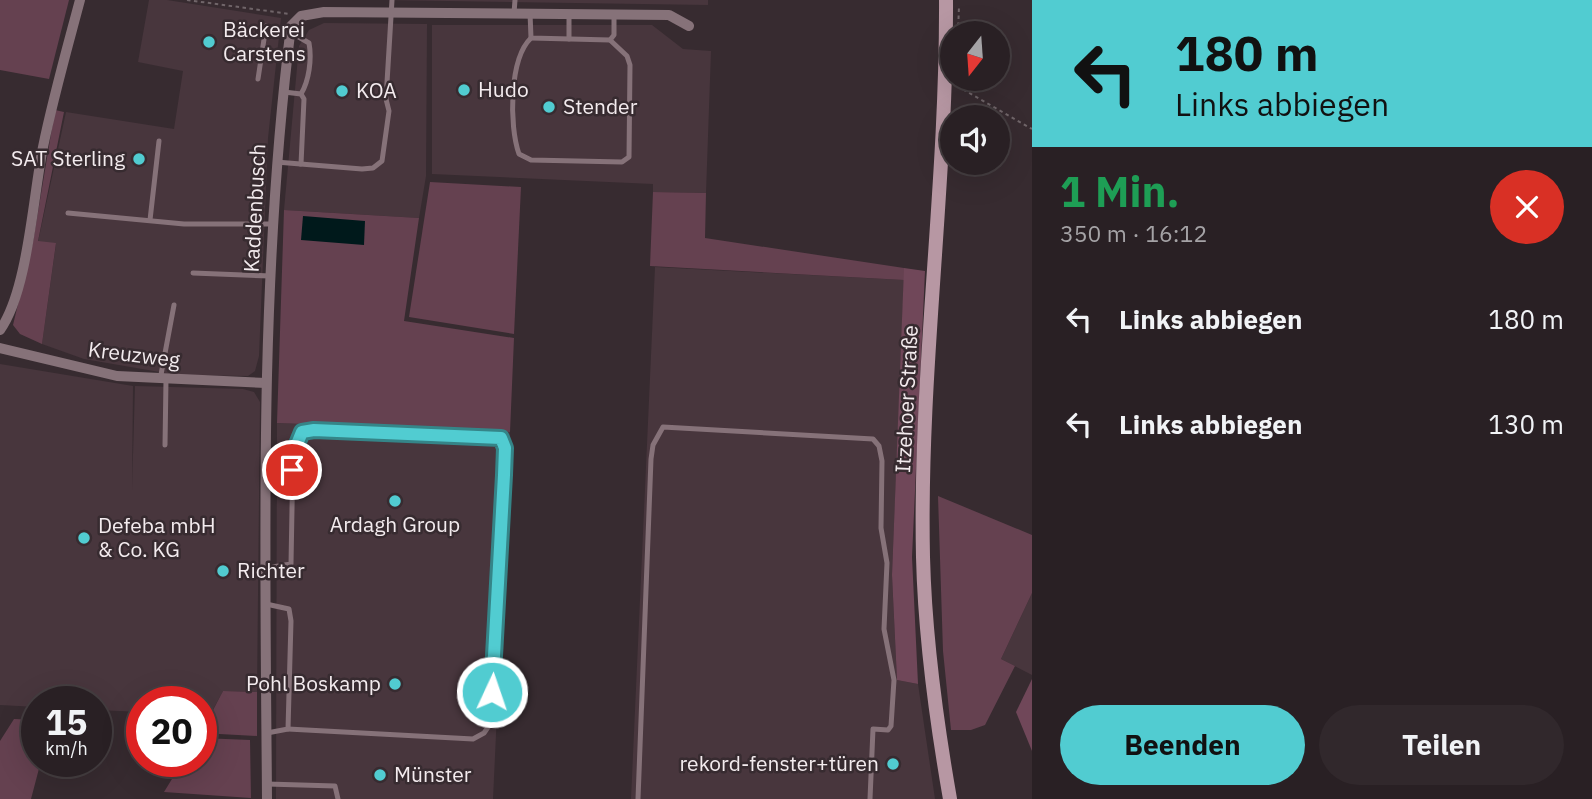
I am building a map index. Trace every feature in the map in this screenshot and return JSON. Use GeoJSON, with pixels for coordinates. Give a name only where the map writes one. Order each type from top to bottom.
{"type":"FeatureCollection","features":[{"type":"Feature","properties":{"kind":"main road","name":"Itzehoer Straße"},"geometry":{"type":"LineString","coordinates":[[946,0],[946,21]]}},
{"type":"Feature","properties":{"kind":"main road","name":"Itzehoer Straße"},"geometry":{"type":"LineString","coordinates":[[946,91],[927,396],[923,557],[929,642],[950,799]]}},
{"type":"Feature","properties":{"kind":"street"},"geometry":{"type":"LineString","coordinates":[[0,330],[10,312],[21,269],[43,145],[80,0]]}},
{"type":"Feature","properties":{"kind":"street"},"geometry":{"type":"LineString","coordinates":[[301,16],[324,12],[668,15],[689,26]]}},
{"type":"Feature","properties":{"kind":"street","name":"Kaddenbusch"},"geometry":{"type":"LineString","coordinates":[[267,799],[266,383],[272,225],[290,32],[295,20],[301,16]]}},
{"type":"Feature","properties":{"kind":"street","name":"Kreuzweg"},"geometry":{"type":"LineString","coordinates":[[0,348],[117,376],[266,383]]}},
{"type":"Feature","properties":{"kind":"lane"},"geometry":{"type":"LineString","coordinates":[[276,162],[362,169],[373,168],[382,161],[389,111],[386,99],[392,0]]}},
{"type":"Feature","properties":{"kind":"lane"},"geometry":{"type":"LineString","coordinates":[[514,13],[515,0]]}},
{"type":"Feature","properties":{"kind":"lane"},"geometry":{"type":"LineString","coordinates":[[530,13],[531,38]]}},
{"type":"Feature","properties":{"kind":"lane"},"geometry":{"type":"LineString","coordinates":[[569,14],[569,39]]}},
{"type":"Feature","properties":{"kind":"lane"},"geometry":{"type":"LineString","coordinates":[[610,40],[614,35],[614,14]]}},
{"type":"Feature","properties":{"kind":"lane"},"geometry":{"type":"LineString","coordinates":[[258,79],[266,26]]}},
{"type":"Feature","properties":{"kind":"lane"},"geometry":{"type":"LineString","coordinates":[[290,32],[309,43],[307,85],[301,94]]}},
{"type":"Feature","properties":{"kind":"lane"},"geometry":{"type":"LineString","coordinates":[[531,38],[610,40],[627,56],[630,65],[629,157],[622,162],[531,160],[519,155],[514,141],[516,62],[521,48],[531,38]]}},
{"type":"Feature","properties":{"kind":"lane"},"geometry":{"type":"LineString","coordinates":[[283,92],[301,94]]}},
{"type":"Feature","properties":{"kind":"lane"},"geometry":{"type":"LineString","coordinates":[[301,94],[304,100],[301,164]]}},
{"type":"Feature","properties":{"kind":"lane"},"geometry":{"type":"LineString","coordinates":[[150,220],[159,141]]}},
{"type":"Feature","properties":{"kind":"lane"},"geometry":{"type":"LineString","coordinates":[[68,213],[255,227],[272,225]]}},
{"type":"Feature","properties":{"kind":"lane"},"geometry":{"type":"LineString","coordinates":[[193,273],[270,276]]}},
{"type":"Feature","properties":{"kind":"lane"},"geometry":{"type":"LineString","coordinates":[[165,445],[163,380],[174,305]]}},
{"type":"Feature","properties":{"kind":"lane"},"geometry":{"type":"LineString","coordinates":[[638,799],[651,459],[653,445],[663,427],[873,439],[879,446],[882,461],[881,528],[887,563],[884,629],[894,680],[891,726],[888,730],[873,729],[870,799]]}},
{"type":"Feature","properties":{"kind":"lane"},"geometry":{"type":"LineString","coordinates":[[266,568],[291,564],[293,454],[302,432],[314,430],[501,438],[505,448],[491,723],[484,733],[473,739],[288,729],[267,733]]}},
{"type":"Feature","properties":{"kind":"lane"},"geometry":{"type":"LineString","coordinates":[[266,453],[293,454]]}},
{"type":"Feature","properties":{"kind":"lane"},"geometry":{"type":"LineString","coordinates":[[266,604],[289,609],[288,729]]}},
{"type":"Feature","properties":{"kind":"lane"},"geometry":{"type":"LineString","coordinates":[[267,784],[324,783],[335,786],[338,799]]}},
{"type":"Feature","properties":{"kind":"path"},"geometry":{"type":"LineString","coordinates":[[187,0],[301,16]]}},
{"type":"Feature","properties":{"kind":"path"},"geometry":{"type":"LineString","coordinates":[[958,21],[959,0]]}},
{"type":"Feature","properties":{"kind":"path"},"geometry":{"type":"LineString","coordinates":[[968,91],[1032,129]]}},
{"type":"Feature","properties":{"kind":"shaded area"},"geometry":{"type":"Polygon","coordinates":[[[0,0],[69,0],[49,79],[0,70],[0,0]]]}},
{"type":"Feature","properties":{"kind":"shaded area"},"geometry":{"type":"Polygon","coordinates":[[[149,0],[167,0],[281,18],[268,138],[259,356],[255,371],[248,376],[177,375],[84,359],[42,344],[56,244],[38,242],[66,112],[174,129],[183,71],[138,62],[149,0]]]}},
{"type":"Feature","properties":{"kind":"shaded area"},"geometry":{"type":"Polygon","coordinates":[[[382,0],[708,0],[708,5],[382,0]]]}},
{"type":"Feature","properties":{"kind":"shaded area"},"geometry":{"type":"Polygon","coordinates":[[[324,23],[427,24],[426,176],[419,218],[284,210],[299,46],[309,30],[324,23]]]}},
{"type":"Feature","properties":{"kind":"shaded area"},"geometry":{"type":"Polygon","coordinates":[[[432,25],[652,25],[683,49],[711,51],[706,193],[653,192],[653,184],[432,174],[432,25]]]}},
{"type":"Feature","properties":{"kind":"shaded area"},"geometry":{"type":"Polygon","coordinates":[[[55,110],[64,112],[38,241],[56,243],[42,344],[20,334],[13,325],[33,242],[55,110]]]}},
{"type":"Feature","properties":{"kind":"shaded area"},"geometry":{"type":"Polygon","coordinates":[[[430,182],[521,187],[514,334],[409,317],[430,182]]]}},
{"type":"Feature","properties":{"kind":"shaded area"},"geometry":{"type":"Polygon","coordinates":[[[653,192],[706,193],[705,238],[904,268],[904,280],[650,266],[653,192]]]}},
{"type":"Feature","properties":{"kind":"shaded area"},"geometry":{"type":"Polygon","coordinates":[[[284,210],[419,218],[404,321],[514,338],[510,432],[277,423],[284,210]]]}},
{"type":"Feature","properties":{"kind":"shaded area"},"geometry":{"type":"Polygon","coordinates":[[[655,267],[904,280],[892,575],[897,680],[918,684],[935,799],[631,799],[655,267]]]}},
{"type":"Feature","properties":{"kind":"shaded area"},"geometry":{"type":"Polygon","coordinates":[[[904,268],[925,271],[912,557],[918,684],[897,680],[892,575],[904,268]]]}},
{"type":"Feature","properties":{"kind":"shaded area"},"geometry":{"type":"Polygon","coordinates":[[[0,364],[133,386],[132,490],[135,386],[243,389],[254,392],[260,402],[257,692],[223,691],[217,702],[217,686],[126,686],[126,711],[112,711],[112,686],[21,686],[21,706],[0,705],[0,364]]]}},
{"type":"Feature","properties":{"kind":"shaded area"},"geometry":{"type":"Polygon","coordinates":[[[277,423],[510,432],[493,799],[276,799],[277,423]]]}},
{"type":"Feature","properties":{"kind":"shaded area"},"geometry":{"type":"Polygon","coordinates":[[[938,496],[1032,535],[1032,593],[1001,659],[1015,666],[985,725],[971,730],[951,730],[943,651],[938,496]]]}},
{"type":"Feature","properties":{"kind":"shaded area"},"geometry":{"type":"Polygon","coordinates":[[[1032,593],[1032,675],[1001,659],[1032,593]]]}},
{"type":"Feature","properties":{"kind":"shaded area"},"geometry":{"type":"Polygon","coordinates":[[[1032,679],[1032,751],[1016,712],[1032,679]]]}},
{"type":"Feature","properties":{"kind":"shaded area"},"geometry":{"type":"Polygon","coordinates":[[[223,691],[257,692],[257,736],[217,734],[217,702],[223,691]]]}},
{"type":"Feature","properties":{"kind":"shaded area"},"geometry":{"type":"Polygon","coordinates":[[[14,719],[21,719],[21,777],[37,777],[31,799],[0,799],[0,741],[14,719]]]}},
{"type":"Feature","properties":{"kind":"shaded area"},"geometry":{"type":"Polygon","coordinates":[[[217,739],[250,740],[251,798],[164,792],[173,777],[217,777],[217,739]]]}},
{"type":"Feature","properties":{"kind":"water"},"geometry":{"type":"Polygon","coordinates":[[[303,216],[365,221],[364,245],[301,240],[303,216]]]}},
{"type":"Feature","properties":{"kind":"place","name":"Bäckerei Carstens"},"geometry":{"type":"Point","coordinates":[209,42]}},
{"type":"Feature","properties":{"kind":"place","name":"Hudo"},"geometry":{"type":"Point","coordinates":[464,90]}},
{"type":"Feature","properties":{"kind":"place","name":"KOA"},"geometry":{"type":"Point","coordinates":[342,91]}},
{"type":"Feature","properties":{"kind":"place","name":"Stender"},"geometry":{"type":"Point","coordinates":[549,107]}},
{"type":"Feature","properties":{"kind":"place","name":"SAT Sterling"},"geometry":{"type":"Point","coordinates":[139,159]}},
{"type":"Feature","properties":{"kind":"place","name":"Ardagh Group"},"geometry":{"type":"Point","coordinates":[395,501]}},
{"type":"Feature","properties":{"kind":"place","name":"Defeba mbH & Co. KG"},"geometry":{"type":"Point","coordinates":[84,538]}},
{"type":"Feature","properties":{"kind":"place","name":"Richter"},"geometry":{"type":"Point","coordinates":[223,571]}},
{"type":"Feature","properties":{"kind":"place","name":"Pohl Boskamp"},"geometry":{"type":"Point","coordinates":[395,684]}},
{"type":"Feature","properties":{"kind":"place","name":"rekord-fenster+türen"},"geometry":{"type":"Point","coordinates":[893,764]}},
{"type":"Feature","properties":{"kind":"place","name":"Münster"},"geometry":{"type":"Point","coordinates":[380,775]}},
{"type":"Feature","properties":{"kind":"route"},"geometry":{"type":"LineString","coordinates":[[292,470],[293,454],[302,432],[314,430],[501,438],[505,448],[492,692]]}}]}
